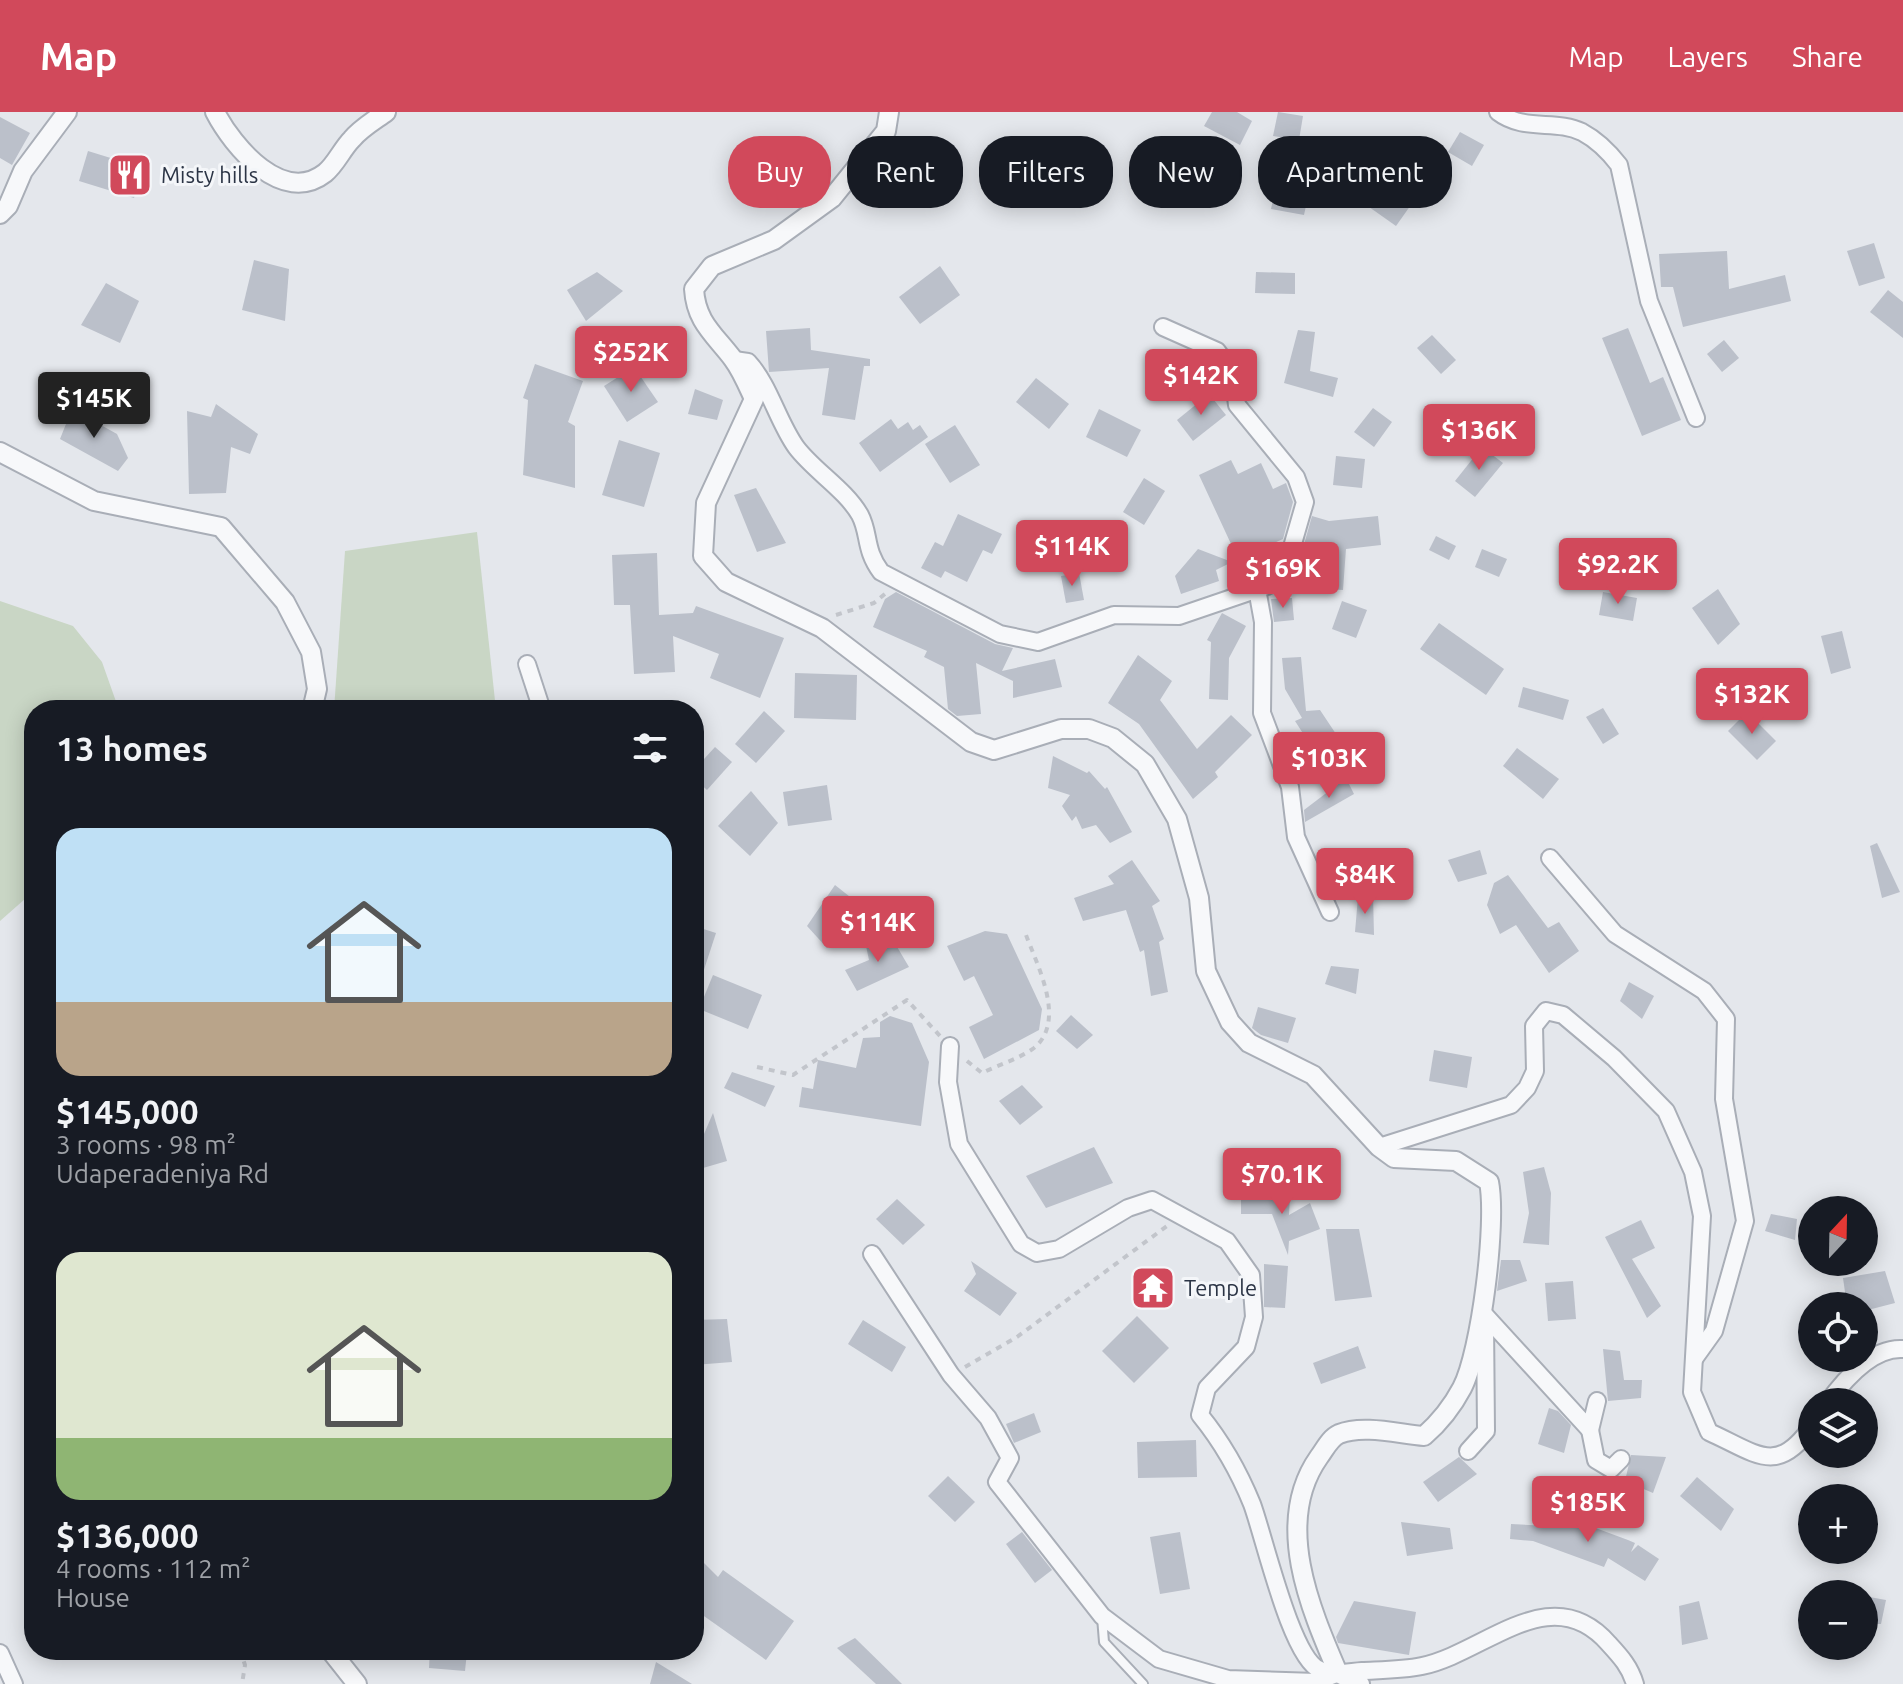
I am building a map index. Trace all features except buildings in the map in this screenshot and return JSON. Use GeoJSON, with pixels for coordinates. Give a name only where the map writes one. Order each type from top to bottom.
{"type":"FeatureCollection","features":[{"type":"Feature","properties":{"kind":"street"},"geometry":{"type":"LineString","coordinates":[[0,214],[8,206],[23,171],[67,112]]}},
{"type":"Feature","properties":{"kind":"street"},"geometry":{"type":"LineString","coordinates":[[215,112],[224,130],[258,166],[282,181],[303,185],[326,172],[353,137],[386,112]]}},
{"type":"Feature","properties":{"kind":"street"},"geometry":{"type":"LineString","coordinates":[[889,112],[886,131],[832,198],[774,240],[712,266],[694,289],[695,311],[713,339],[734,360],[754,399],[706,503],[703,556],[726,582],[822,628],[971,742],[994,750],[1061,729],[1089,729],[1113,738],[1145,764],[1177,819],[1199,898],[1206,971],[1230,1022],[1249,1043],[1313,1075],[1379,1147],[1394,1158],[1456,1161],[1489,1182],[1494,1206],[1483,1314],[1486,1431],[1468,1451]]}},
{"type":"Feature","properties":{"kind":"street"},"geometry":{"type":"LineString","coordinates":[[1498,112],[1524,125],[1580,131],[1606,149],[1619,165],[1649,301],[1696,418]]}},
{"type":"Feature","properties":{"kind":"street"},"geometry":{"type":"LineString","coordinates":[[734,360],[748,362],[761,377],[775,413],[798,449],[860,516],[868,555],[881,572],[1000,634],[1038,642],[1114,615],[1179,616],[1267,586],[1292,547],[1305,502],[1296,477],[1237,405],[1233,373],[1217,351],[1163,327]]}},
{"type":"Feature","properties":{"kind":"street"},"geometry":{"type":"LineString","coordinates":[[0,452],[94,501],[221,527],[285,602],[311,652],[317,689],[314,700]]}},
{"type":"Feature","properties":{"kind":"street"},"geometry":{"type":"LineString","coordinates":[[1257,589],[1263,622],[1262,713],[1290,787],[1296,837],[1330,912]]}},
{"type":"Feature","properties":{"kind":"street"},"geometry":{"type":"LineString","coordinates":[[527,664],[539,700]]}},
{"type":"Feature","properties":{"kind":"street"},"geometry":{"type":"LineString","coordinates":[[1550,858],[1615,934],[1704,991],[1726,1019],[1724,1099],[1745,1221],[1714,1331],[1693,1360]]}},
{"type":"Feature","properties":{"kind":"street"},"geometry":{"type":"LineString","coordinates":[[1379,1147],[1511,1105],[1527,1088],[1535,1071],[1534,1026],[1546,1011],[1563,1015],[1614,1058],[1666,1111],[1693,1172],[1702,1216],[1692,1392],[1709,1432],[1761,1455],[1780,1457],[1798,1446]]}},
{"type":"Feature","properties":{"kind":"street"},"geometry":{"type":"LineString","coordinates":[[950,1046],[948,1082],[959,1144],[1021,1244],[1037,1253],[1059,1249],[1128,1208],[1152,1200],[1227,1241],[1251,1275],[1254,1317],[1246,1347],[1207,1388],[1200,1415],[1222,1442],[1251,1503],[1290,1626],[1310,1664],[1321,1671],[1338,1673],[1424,1666],[1533,1618],[1577,1618],[1596,1629],[1630,1668],[1635,1684]]}},
{"type":"Feature","properties":{"kind":"street"},"geometry":{"type":"LineString","coordinates":[[872,1254],[951,1375],[988,1418],[1010,1458],[997,1482],[1102,1616],[1159,1659],[1228,1679],[1316,1682],[1338,1673]]}},
{"type":"Feature","properties":{"kind":"street"},"geometry":{"type":"LineString","coordinates":[[1483,1314],[1590,1430]]}},
{"type":"Feature","properties":{"kind":"street"},"geometry":{"type":"LineString","coordinates":[[1360,1684],[1338,1673],[1315,1619],[1296,1546],[1306,1475],[1334,1435],[1352,1430],[1424,1436],[1442,1421],[1464,1386],[1483,1314]]}},
{"type":"Feature","properties":{"kind":"street"},"geometry":{"type":"LineString","coordinates":[[1838,1388],[1874,1355],[1903,1349]]}},
{"type":"Feature","properties":{"kind":"street"},"geometry":{"type":"LineString","coordinates":[[1597,1401],[1590,1430],[1596,1460],[1611,1469],[1621,1459]]}},
{"type":"Feature","properties":{"kind":"street"},"geometry":{"type":"LineString","coordinates":[[0,1653],[14,1684]]}},
{"type":"Feature","properties":{"kind":"street"},"geometry":{"type":"LineString","coordinates":[[338,1660],[357,1684]]}},
{"type":"Feature","properties":{"kind":"lane"},"geometry":{"type":"LineString","coordinates":[[1102,1616],[1104,1642],[1143,1684]]}},
{"type":"Feature","properties":{"kind":"path"},"geometry":{"type":"LineString","coordinates":[[822,628],[836,615],[874,603],[901,582]]}},
{"type":"Feature","properties":{"kind":"path"},"geometry":{"type":"LineString","coordinates":[[757,1067],[793,1075],[907,1000],[950,1046],[982,1073],[1036,1047],[1047,1027],[1049,998],[1026,935]]}},
{"type":"Feature","properties":{"kind":"path"},"geometry":{"type":"LineString","coordinates":[[951,1375],[1017,1337],[1181,1214]]}},
{"type":"Feature","properties":{"kind":"path"},"geometry":{"type":"LineString","coordinates":[[242,1684],[243,1660]]}},
{"type":"Feature","properties":{"kind":"green space"},"geometry":{"type":"Polygon","coordinates":[[[477,532],[495,700],[335,700],[345,551],[477,532]]]}},
{"type":"Feature","properties":{"kind":"green space"},"geometry":{"type":"Polygon","coordinates":[[[0,601],[73,626],[102,662],[115,700],[24,700],[24,900],[0,921],[0,601]]]}},
{"type":"Feature","properties":{"kind":"place","name":"Misty hills"},"geometry":{"type":"Point","coordinates":[130,175]}},
{"type":"Feature","properties":{"kind":"place","name":"Temple"},"geometry":{"type":"Point","coordinates":[1153,1288]}}]}
